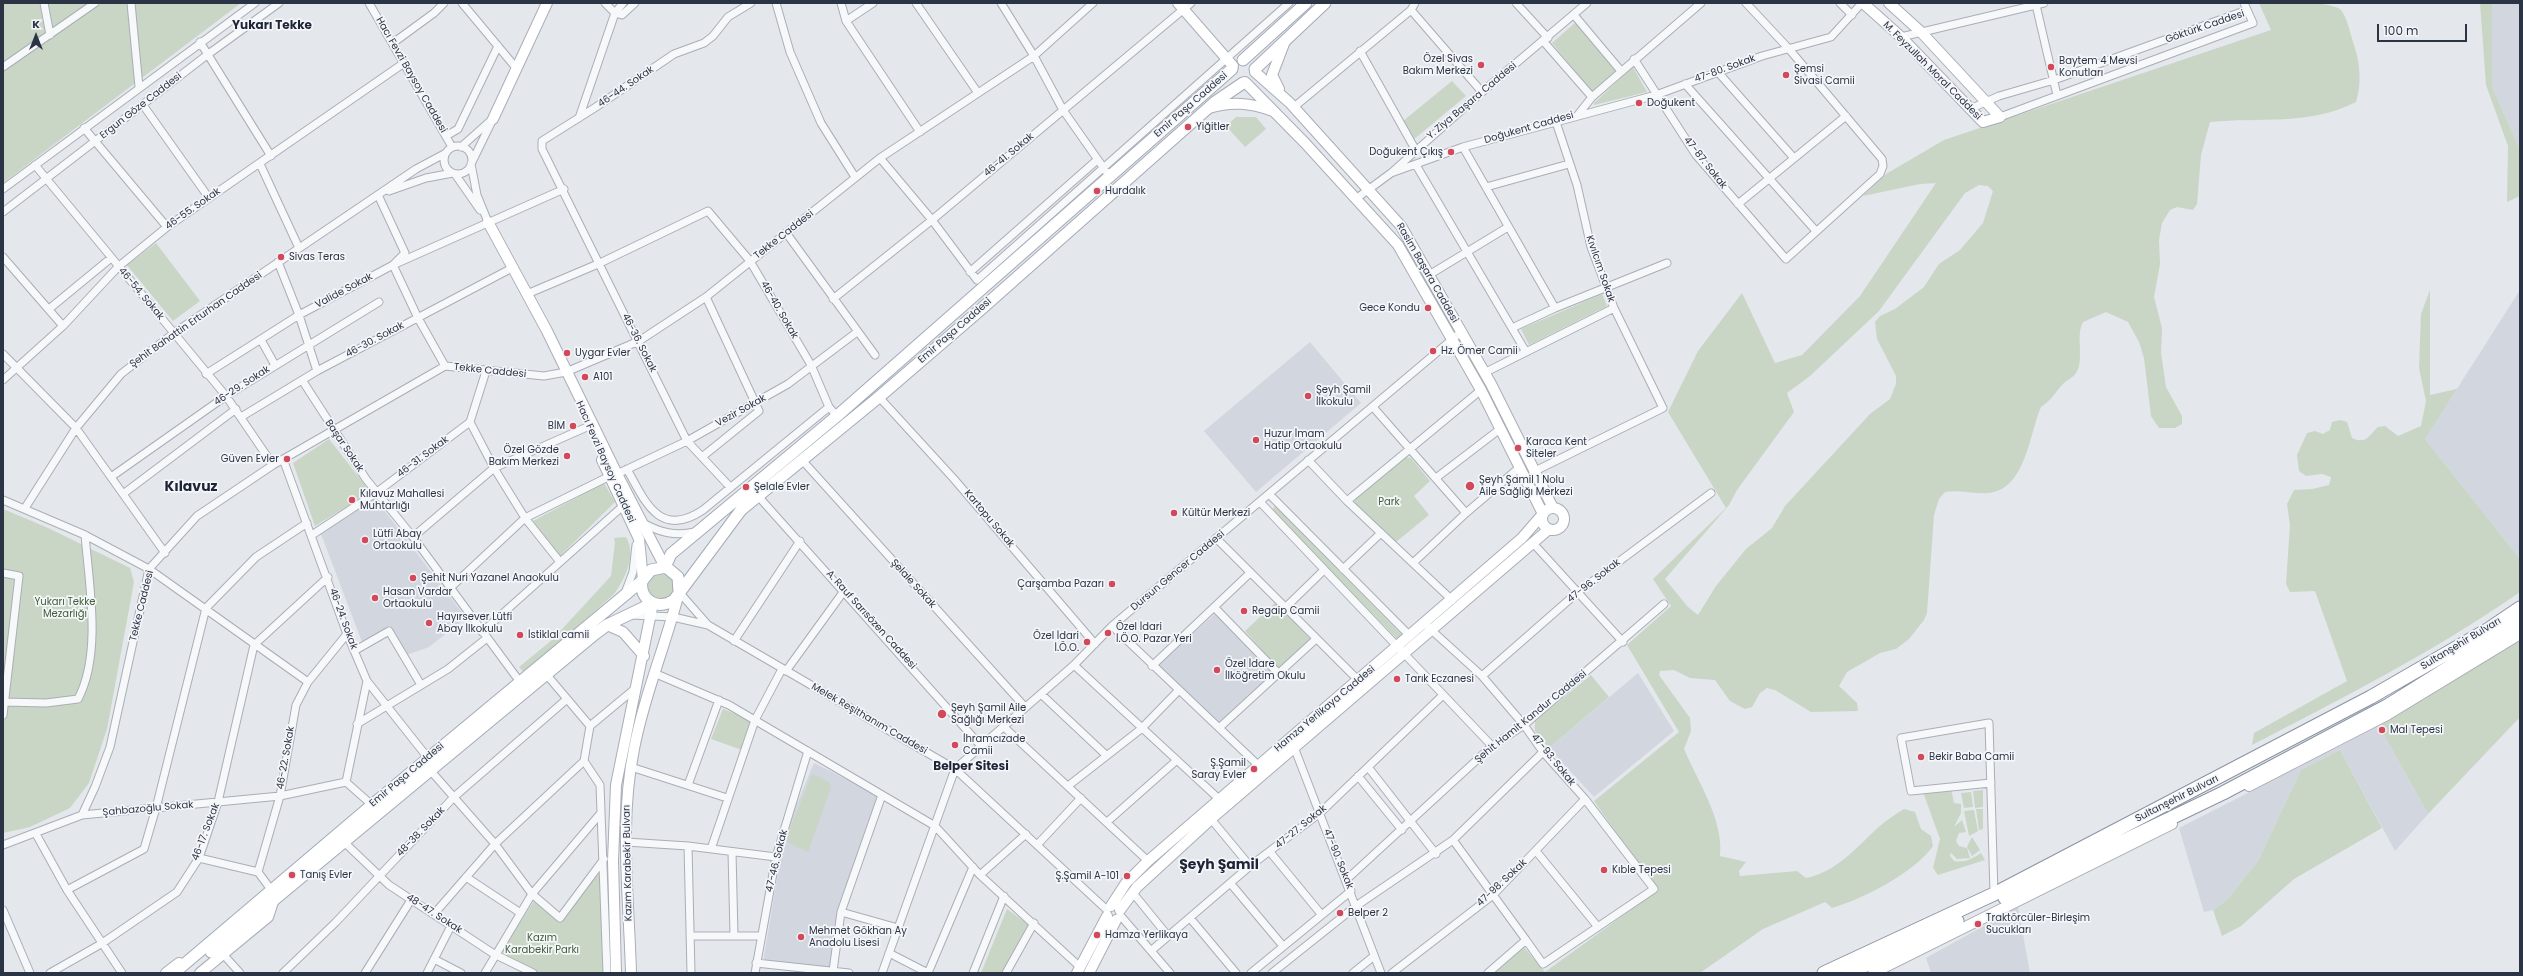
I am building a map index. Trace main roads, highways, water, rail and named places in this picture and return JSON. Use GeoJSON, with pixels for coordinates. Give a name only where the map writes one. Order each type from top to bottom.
{"type":"FeatureCollection","features":[{"type":"Feature","properties":{"kind":"highway","name":"Sultanşehir Bulvarı"},"geometry":{"type":"LineString","coordinates":[[1824,973],[1994,894],[2371,698],[2489,629],[2520,608]]}},
{"type":"Feature","properties":{"kind":"highway","name":"Sultanşehir Bulvarı"},"geometry":{"type":"LineString","coordinates":[[1849,973],[2223,793],[2387,706],[2520,623]]}},
{"type":"Feature","properties":{"kind":"main road","name":"Emir Paşa Caddesi"},"geometry":{"type":"LineString","coordinates":[[665,567],[671,554],[837,416],[1110,177],[1233,63],[1306,3]]}},
{"type":"Feature","properties":{"kind":"main road"},"geometry":{"type":"LineString","coordinates":[[1255,70],[1250,61],[1233,63],[1233,77],[1244,83],[1250,80],[1255,70],[1287,36],[1325,3]]}},
{"type":"Feature","properties":{"kind":"main road","name":"Emir Paşa Caddesi"},"geometry":{"type":"LineString","coordinates":[[679,592],[694,575],[730,520],[879,397],[1207,109],[1244,83]]}},
{"type":"Feature","properties":{"kind":"main road"},"geometry":{"type":"LineString","coordinates":[[665,567],[674,572],[678,578],[679,592],[669,603],[653,603],[643,593],[643,580],[651,570],[665,567]]}},
{"type":"Feature","properties":{"kind":"main road","name":"Emir Paşa Caddesi"},"geometry":{"type":"LineString","coordinates":[[186,973],[273,897],[372,805],[625,593],[643,580]]}},
{"type":"Feature","properties":{"kind":"main road","name":"Emir Paşa Caddesi"},"geometry":{"type":"LineString","coordinates":[[174,973],[257,904],[273,897],[344,842],[607,625],[632,615],[653,603]]}},
{"type":"Feature","properties":{"kind":"place","name":"Özel Sivas Bakım Merkezi"},"geometry":{"type":"Point","coordinates":[1481,65]}},
{"type":"Feature","properties":{"kind":"place","name":"Baytem 4 Mevsi Konutları"},"geometry":{"type":"Point","coordinates":[2051,67]}},
{"type":"Feature","properties":{"kind":"place","name":"Şemsi Sivasi Camii"},"geometry":{"type":"Point","coordinates":[1786,75]}},
{"type":"Feature","properties":{"kind":"place","name":"Doğukent"},"geometry":{"type":"Point","coordinates":[1639,103]}},
{"type":"Feature","properties":{"kind":"place","name":"Yiğitler"},"geometry":{"type":"Point","coordinates":[1188,127]}},
{"type":"Feature","properties":{"kind":"place","name":"Doğukent Çıkış"},"geometry":{"type":"Point","coordinates":[1451,152]}},
{"type":"Feature","properties":{"kind":"place","name":"Hurdalık"},"geometry":{"type":"Point","coordinates":[1097,191]}},
{"type":"Feature","properties":{"kind":"place","name":"Sivas Teras"},"geometry":{"type":"Point","coordinates":[281,257]}},
{"type":"Feature","properties":{"kind":"place","name":"Gece Kondu"},"geometry":{"type":"Point","coordinates":[1428,308]}},
{"type":"Feature","properties":{"kind":"place","name":"Hz. Ömer Camii"},"geometry":{"type":"Point","coordinates":[1433,351]}},
{"type":"Feature","properties":{"kind":"place","name":"Uygar Evler"},"geometry":{"type":"Point","coordinates":[567,353]}},
{"type":"Feature","properties":{"kind":"place","name":"A101"},"geometry":{"type":"Point","coordinates":[585,377]}},
{"type":"Feature","properties":{"kind":"place","name":"Şeyh Şamil İlkokulu"},"geometry":{"type":"Point","coordinates":[1308,396]}},
{"type":"Feature","properties":{"kind":"place","name":"BİM"},"geometry":{"type":"Point","coordinates":[573,426]}},
{"type":"Feature","properties":{"kind":"place","name":"Huzur İmam Hatip Ortaokulu"},"geometry":{"type":"Point","coordinates":[1256,440]}},
{"type":"Feature","properties":{"kind":"place","name":"Karaca Kent Siteler"},"geometry":{"type":"Point","coordinates":[1518,448]}},
{"type":"Feature","properties":{"kind":"place","name":"Özel Gözde Bakım Merkezi"},"geometry":{"type":"Point","coordinates":[567,456]}},
{"type":"Feature","properties":{"kind":"place","name":"Güven Evler"},"geometry":{"type":"Point","coordinates":[287,459]}},
{"type":"Feature","properties":{"kind":"place","name":"Şeyh Şamil 1 Nolu Aile Sağlığı Merkezi"},"geometry":{"type":"Point","coordinates":[1470,486]}},
{"type":"Feature","properties":{"kind":"place","name":"Şelale Evler"},"geometry":{"type":"Point","coordinates":[746,487]}},
{"type":"Feature","properties":{"kind":"place","name":"Kılavuz Mahallesi Muhtarlığı"},"geometry":{"type":"Point","coordinates":[352,500]}},
{"type":"Feature","properties":{"kind":"place","name":"Kültür Merkezi"},"geometry":{"type":"Point","coordinates":[1174,513]}},
{"type":"Feature","properties":{"kind":"place","name":"Lütfi Abay Ortaokulu"},"geometry":{"type":"Point","coordinates":[365,540]}},
{"type":"Feature","properties":{"kind":"place","name":"Şehit Nuri Yazanel Anaokulu"},"geometry":{"type":"Point","coordinates":[413,578]}},
{"type":"Feature","properties":{"kind":"place","name":"Çarşamba Pazarı"},"geometry":{"type":"Point","coordinates":[1112,584]}},
{"type":"Feature","properties":{"kind":"place","name":"Hasan Vardar Ortaokulu"},"geometry":{"type":"Point","coordinates":[375,598]}},
{"type":"Feature","properties":{"kind":"place","name":"Regaip Camii"},"geometry":{"type":"Point","coordinates":[1244,611]}},
{"type":"Feature","properties":{"kind":"place","name":"Hayırsever Lütfi Abay İlkokulu"},"geometry":{"type":"Point","coordinates":[429,623]}},
{"type":"Feature","properties":{"kind":"place","name":"Özel İdari İ.Ö.O. Pazar Yeri"},"geometry":{"type":"Point","coordinates":[1108,633]}},
{"type":"Feature","properties":{"kind":"place","name":"İstiklal camii"},"geometry":{"type":"Point","coordinates":[520,635]}},
{"type":"Feature","properties":{"kind":"place","name":"Özel İdari İ.Ö.O."},"geometry":{"type":"Point","coordinates":[1087,642]}},
{"type":"Feature","properties":{"kind":"place","name":"Özel İdare İlköğretim Okulu"},"geometry":{"type":"Point","coordinates":[1217,670]}},
{"type":"Feature","properties":{"kind":"place","name":"Tarık Eczanesi"},"geometry":{"type":"Point","coordinates":[1397,679]}},
{"type":"Feature","properties":{"kind":"place","name":"Şeyh Şamil Aile Sağlığı Merkezi"},"geometry":{"type":"Point","coordinates":[942,714]}},
{"type":"Feature","properties":{"kind":"place","name":"Mal Tepesi"},"geometry":{"type":"Point","coordinates":[2382,730]}},
{"type":"Feature","properties":{"kind":"place","name":"İhramcızade Camii"},"geometry":{"type":"Point","coordinates":[955,745]}},
{"type":"Feature","properties":{"kind":"place","name":"Bekir Baba Camii"},"geometry":{"type":"Point","coordinates":[1921,757]}},
{"type":"Feature","properties":{"kind":"place","name":"Ş.Şamil Saray Evler"},"geometry":{"type":"Point","coordinates":[1254,769]}},
{"type":"Feature","properties":{"kind":"place","name":"Kıble Tepesi"},"geometry":{"type":"Point","coordinates":[1604,870]}},
{"type":"Feature","properties":{"kind":"place","name":"Tanış Evler"},"geometry":{"type":"Point","coordinates":[292,875]}},
{"type":"Feature","properties":{"kind":"place","name":"Ş.Şamil A-101"},"geometry":{"type":"Point","coordinates":[1127,876]}},
{"type":"Feature","properties":{"kind":"place","name":"Belper 2"},"geometry":{"type":"Point","coordinates":[1340,913]}},
{"type":"Feature","properties":{"kind":"place","name":"Traktörcüler-Birleşim Sucukları"},"geometry":{"type":"Point","coordinates":[1978,924]}},
{"type":"Feature","properties":{"kind":"place","name":"Hamza Yerlikaya"},"geometry":{"type":"Point","coordinates":[1097,935]}},
{"type":"Feature","properties":{"kind":"place","name":"Mehmet Gökhan Ay Anadolu Lisesi"},"geometry":{"type":"Point","coordinates":[801,937]}},
{"type":"Feature","properties":{"kind":"district","name":"Yukarı Tekke"},"geometry":{"type":"Point","coordinates":[272,26]}},
{"type":"Feature","properties":{"kind":"district","name":"Kılavuz"},"geometry":{"type":"Point","coordinates":[191,487]}},
{"type":"Feature","properties":{"kind":"district","name":"Belper Sitesi"},"geometry":{"type":"Point","coordinates":[971,767]}},
{"type":"Feature","properties":{"kind":"district","name":"Şeyh Şamil"},"geometry":{"type":"Point","coordinates":[1219,865]}},
{"type":"Feature","properties":{"kind":"park label","name":"Park"},"geometry":{"type":"Point","coordinates":[1389,502]}},
{"type":"Feature","properties":{"kind":"park label","name":"Yukarı Tekke Mezarlığı"},"geometry":{"type":"Point","coordinates":[65,608]}},
{"type":"Feature","properties":{"kind":"park label","name":"Kazım Karabekir Parkı"},"geometry":{"type":"Point","coordinates":[542,944]}}]}
